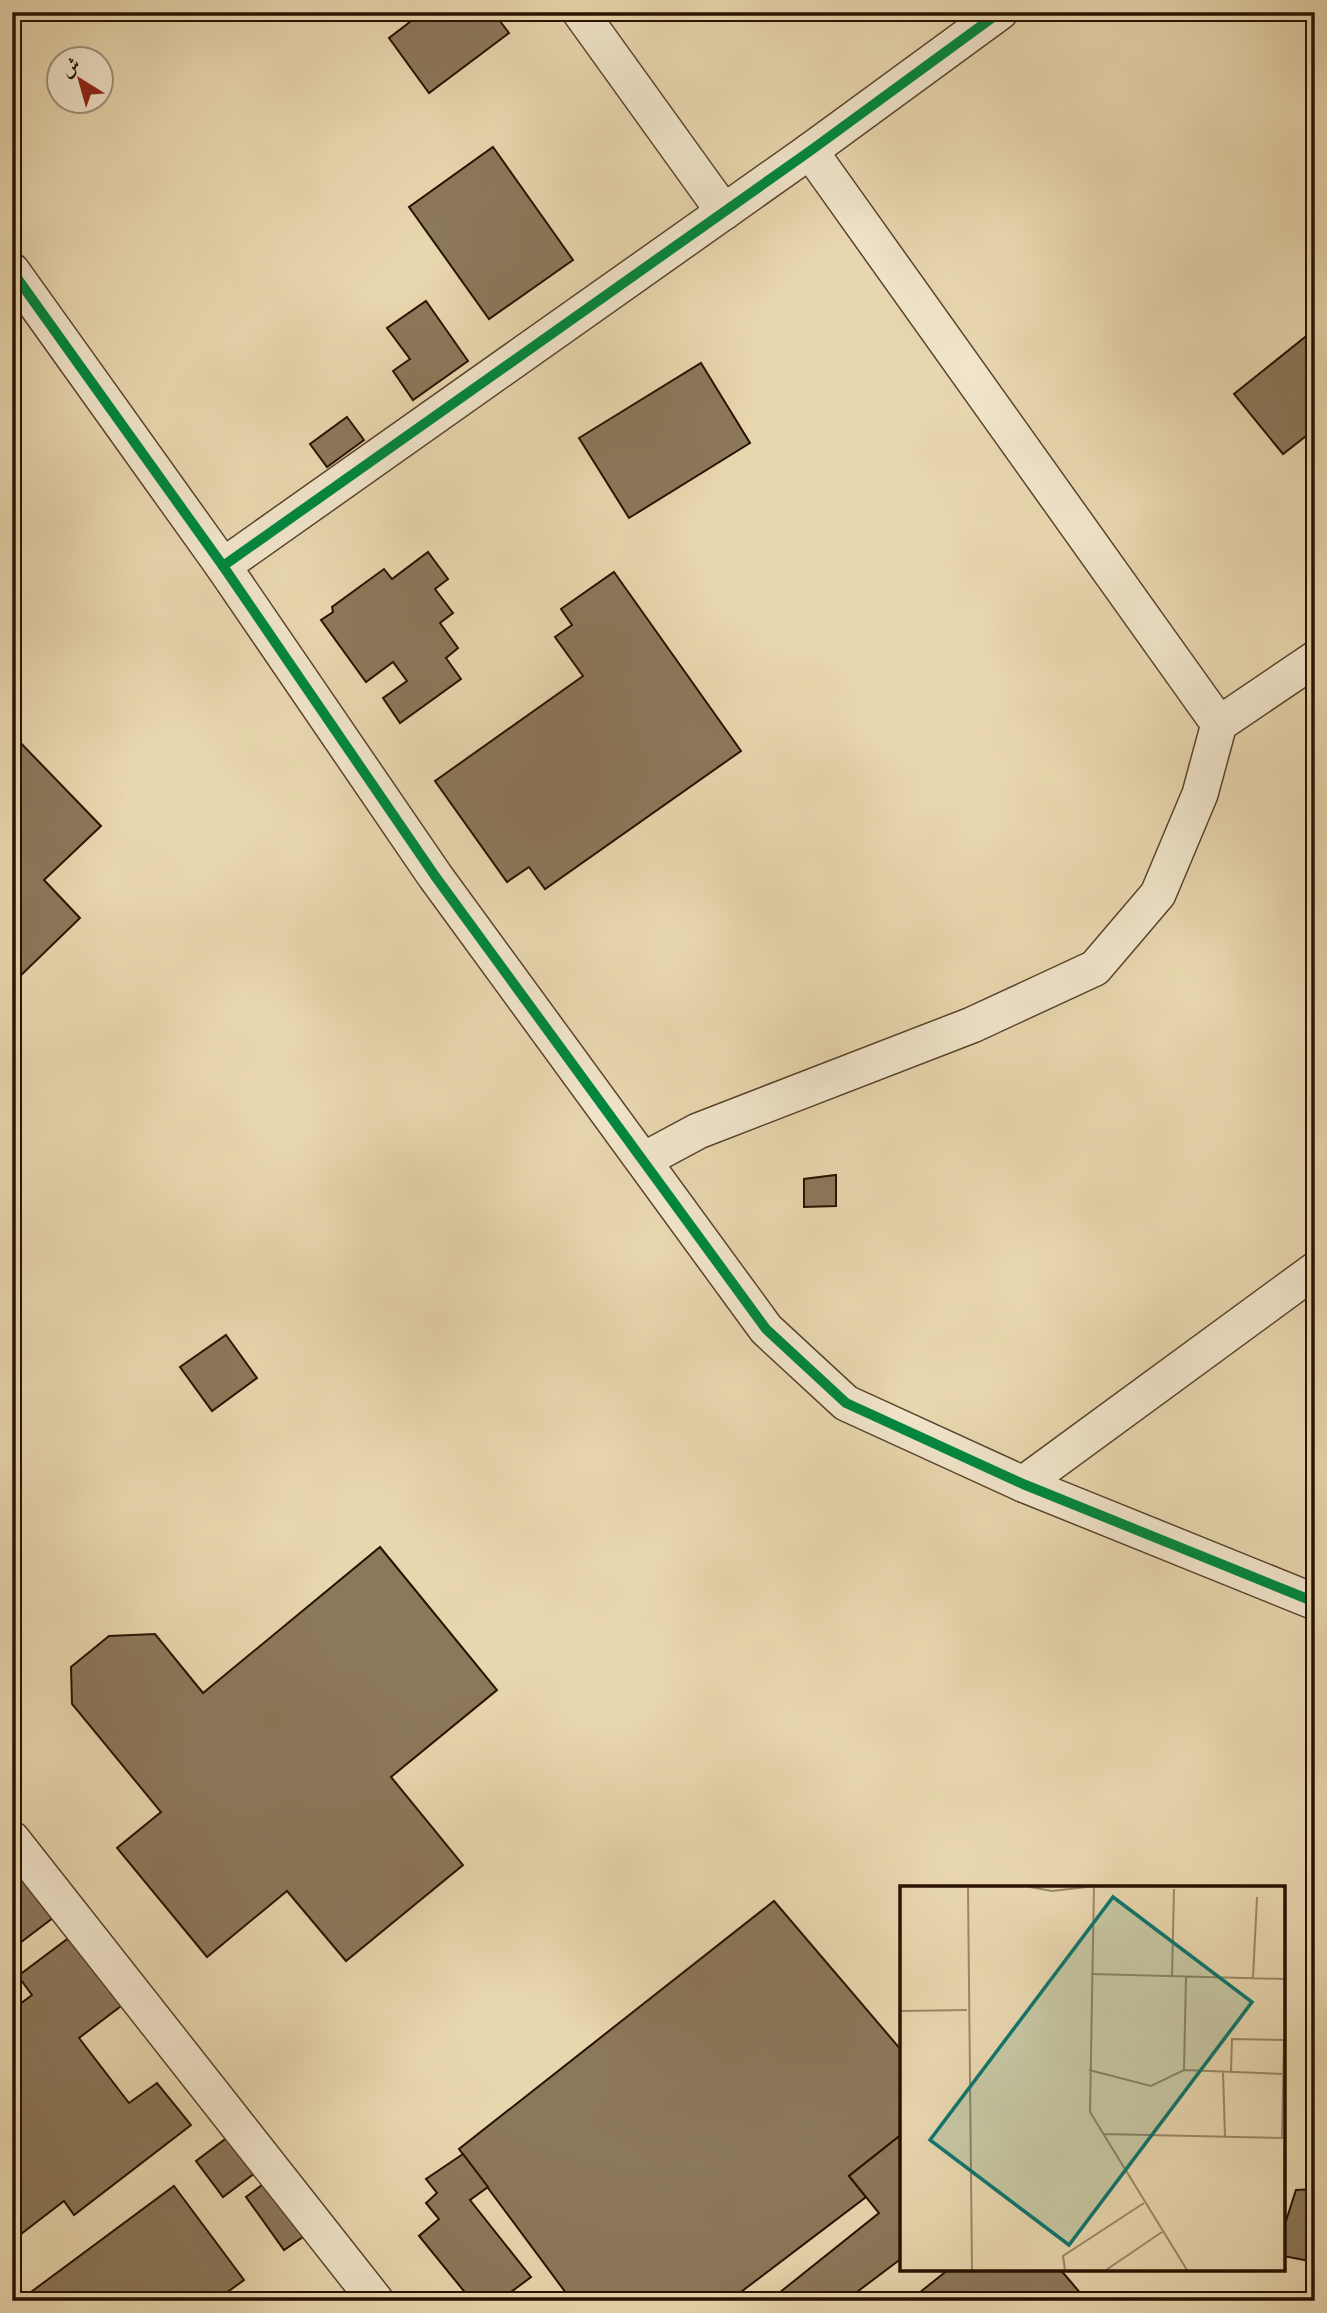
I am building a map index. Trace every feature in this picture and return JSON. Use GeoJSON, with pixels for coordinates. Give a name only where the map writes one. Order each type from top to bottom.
{"type":"FeatureCollection","features":[{"type":"Feature","properties":{"kind":"street"},"geometry":{"type":"LineString","coordinates":[[580,12],[724,212]]}},
{"type":"Feature","properties":{"kind":"street"},"geometry":{"type":"LineString","coordinates":[[223,566],[810,151],[1000,12]]}},
{"type":"Feature","properties":{"kind":"street"},"geometry":{"type":"LineString","coordinates":[[810,151],[1219,724]]}},
{"type":"Feature","properties":{"kind":"street"},"geometry":{"type":"LineString","coordinates":[[12,271],[223,566],[435,876],[766,1329],[846,1403],[1023,1485],[1315,1602]]}},
{"type":"Feature","properties":{"kind":"street"},"geometry":{"type":"LineString","coordinates":[[644,1160],[698,1131],[972,1026],[1095,968],[1158,894],[1200,794],[1219,724],[1315,659]]}},
{"type":"Feature","properties":{"kind":"street"},"geometry":{"type":"LineString","coordinates":[[1023,1485],[1315,1270]]}},
{"type":"Feature","properties":{"kind":"street"},"geometry":{"type":"LineString","coordinates":[[12,1839],[376,2301]]}},
{"type":"Feature","properties":{"kind":"building"},"geometry":{"type":"Polygon","coordinates":[[[423,12],[493,12],[509,33],[429,93],[389,38],[423,12]]]}},
{"type":"Feature","properties":{"kind":"building"},"geometry":{"type":"Polygon","coordinates":[[[493,147],[573,260],[489,319],[409,207],[493,147]]]}},
{"type":"Feature","properties":{"kind":"building"},"geometry":{"type":"Polygon","coordinates":[[[426,301],[468,361],[413,400],[393,371],[410,359],[387,328],[426,301]]]}},
{"type":"Feature","properties":{"kind":"building"},"geometry":{"type":"Polygon","coordinates":[[[1315,329],[1315,429],[1283,454],[1234,394],[1315,329]]]}},
{"type":"Feature","properties":{"kind":"building"},"geometry":{"type":"Polygon","coordinates":[[[701,363],[750,443],[629,518],[579,438],[701,363]]]}},
{"type":"Feature","properties":{"kind":"building"},"geometry":{"type":"Polygon","coordinates":[[[347,417],[364,440],[327,467],[310,444],[347,417]]]}},
{"type":"Feature","properties":{"kind":"building"},"geometry":{"type":"Polygon","coordinates":[[[428,552],[448,579],[435,589],[453,613],[440,623],[458,648],[446,658],[461,679],[400,723],[383,698],[407,681],[393,662],[366,682],[321,620],[333,612],[332,607],[384,569],[392,579],[428,552]]]}},
{"type":"Feature","properties":{"kind":"building"},"geometry":{"type":"Polygon","coordinates":[[[614,572],[741,751],[545,889],[529,867],[507,882],[435,781],[583,676],[555,637],[572,625],[561,609],[614,572]]]}},
{"type":"Feature","properties":{"kind":"building"},"geometry":{"type":"Polygon","coordinates":[[[12,734],[101,826],[44,880],[80,918],[12,984],[12,734]]]}},
{"type":"Feature","properties":{"kind":"building"},"geometry":{"type":"Polygon","coordinates":[[[836,1175],[836,1206],[804,1207],[804,1179],[836,1175]]]}},
{"type":"Feature","properties":{"kind":"building"},"geometry":{"type":"Polygon","coordinates":[[[226,1335],[257,1378],[212,1411],[180,1367],[226,1335]]]}},
{"type":"Feature","properties":{"kind":"building"},"geometry":{"type":"Polygon","coordinates":[[[380,1547],[497,1690],[391,1777],[463,1865],[346,1961],[287,1891],[207,1957],[117,1848],[161,1812],[72,1704],[71,1667],[109,1636],[155,1634],[203,1693],[380,1547]]]}},
{"type":"Feature","properties":{"kind":"building"},"geometry":{"type":"Polygon","coordinates":[[[12,1845],[62,1911],[12,1949],[12,1845]]]}},
{"type":"Feature","properties":{"kind":"building"},"geometry":{"type":"Polygon","coordinates":[[[774,1901],[900,2049],[900,2136],[849,2176],[866,2197],[729,2301],[572,2301],[459,2149],[774,1901]]]}},
{"type":"Feature","properties":{"kind":"building"},"geometry":{"type":"Polygon","coordinates":[[[74,1934],[125,2003],[79,2038],[129,2103],[157,2083],[191,2125],[74,2215],[64,2201],[12,2241],[12,2010],[32,1995],[18,1976],[74,1934]]]}},
{"type":"Feature","properties":{"kind":"building"},"geometry":{"type":"Polygon","coordinates":[[[236,2131],[263,2167],[223,2197],[196,2161],[236,2131]]]}},
{"type":"Feature","properties":{"kind":"building"},"geometry":{"type":"Polygon","coordinates":[[[900,2136],[900,2260],[845,2301],[769,2301],[879,2213],[849,2176],[900,2136]]]}},
{"type":"Feature","properties":{"kind":"building"},"geometry":{"type":"Polygon","coordinates":[[[463,2154],[488,2187],[470,2200],[531,2277],[499,2301],[472,2301],[419,2236],[439,2219],[426,2203],[437,2193],[426,2179],[463,2154]]]}},
{"type":"Feature","properties":{"kind":"building"},"geometry":{"type":"Polygon","coordinates":[[[271,2178],[310,2232],[284,2250],[246,2197],[271,2178]]]}},
{"type":"Feature","properties":{"kind":"building"},"geometry":{"type":"Polygon","coordinates":[[[174,2186],[244,2280],[215,2301],[37,2301],[31,2292],[174,2186]]]}},
{"type":"Feature","properties":{"kind":"building"},"geometry":{"type":"Polygon","coordinates":[[[1315,2189],[1315,2262],[1285,2256],[1285,2224],[1296,2190],[1315,2189]]]}},
{"type":"Feature","properties":{"kind":"building"},"geometry":{"type":"Polygon","coordinates":[[[946,2271],[1062,2271],[1087,2301],[909,2301],[946,2271]]]}},
{"type":"Feature","properties":{"kind":"cycle path"},"geometry":{"type":"LineString","coordinates":[[223,566],[810,151],[1000,12]]}},
{"type":"Feature","properties":{"kind":"cycle path"},"geometry":{"type":"LineString","coordinates":[[12,271],[223,566],[435,876],[766,1329],[846,1403],[1023,1484],[1315,1602]]}}]}
